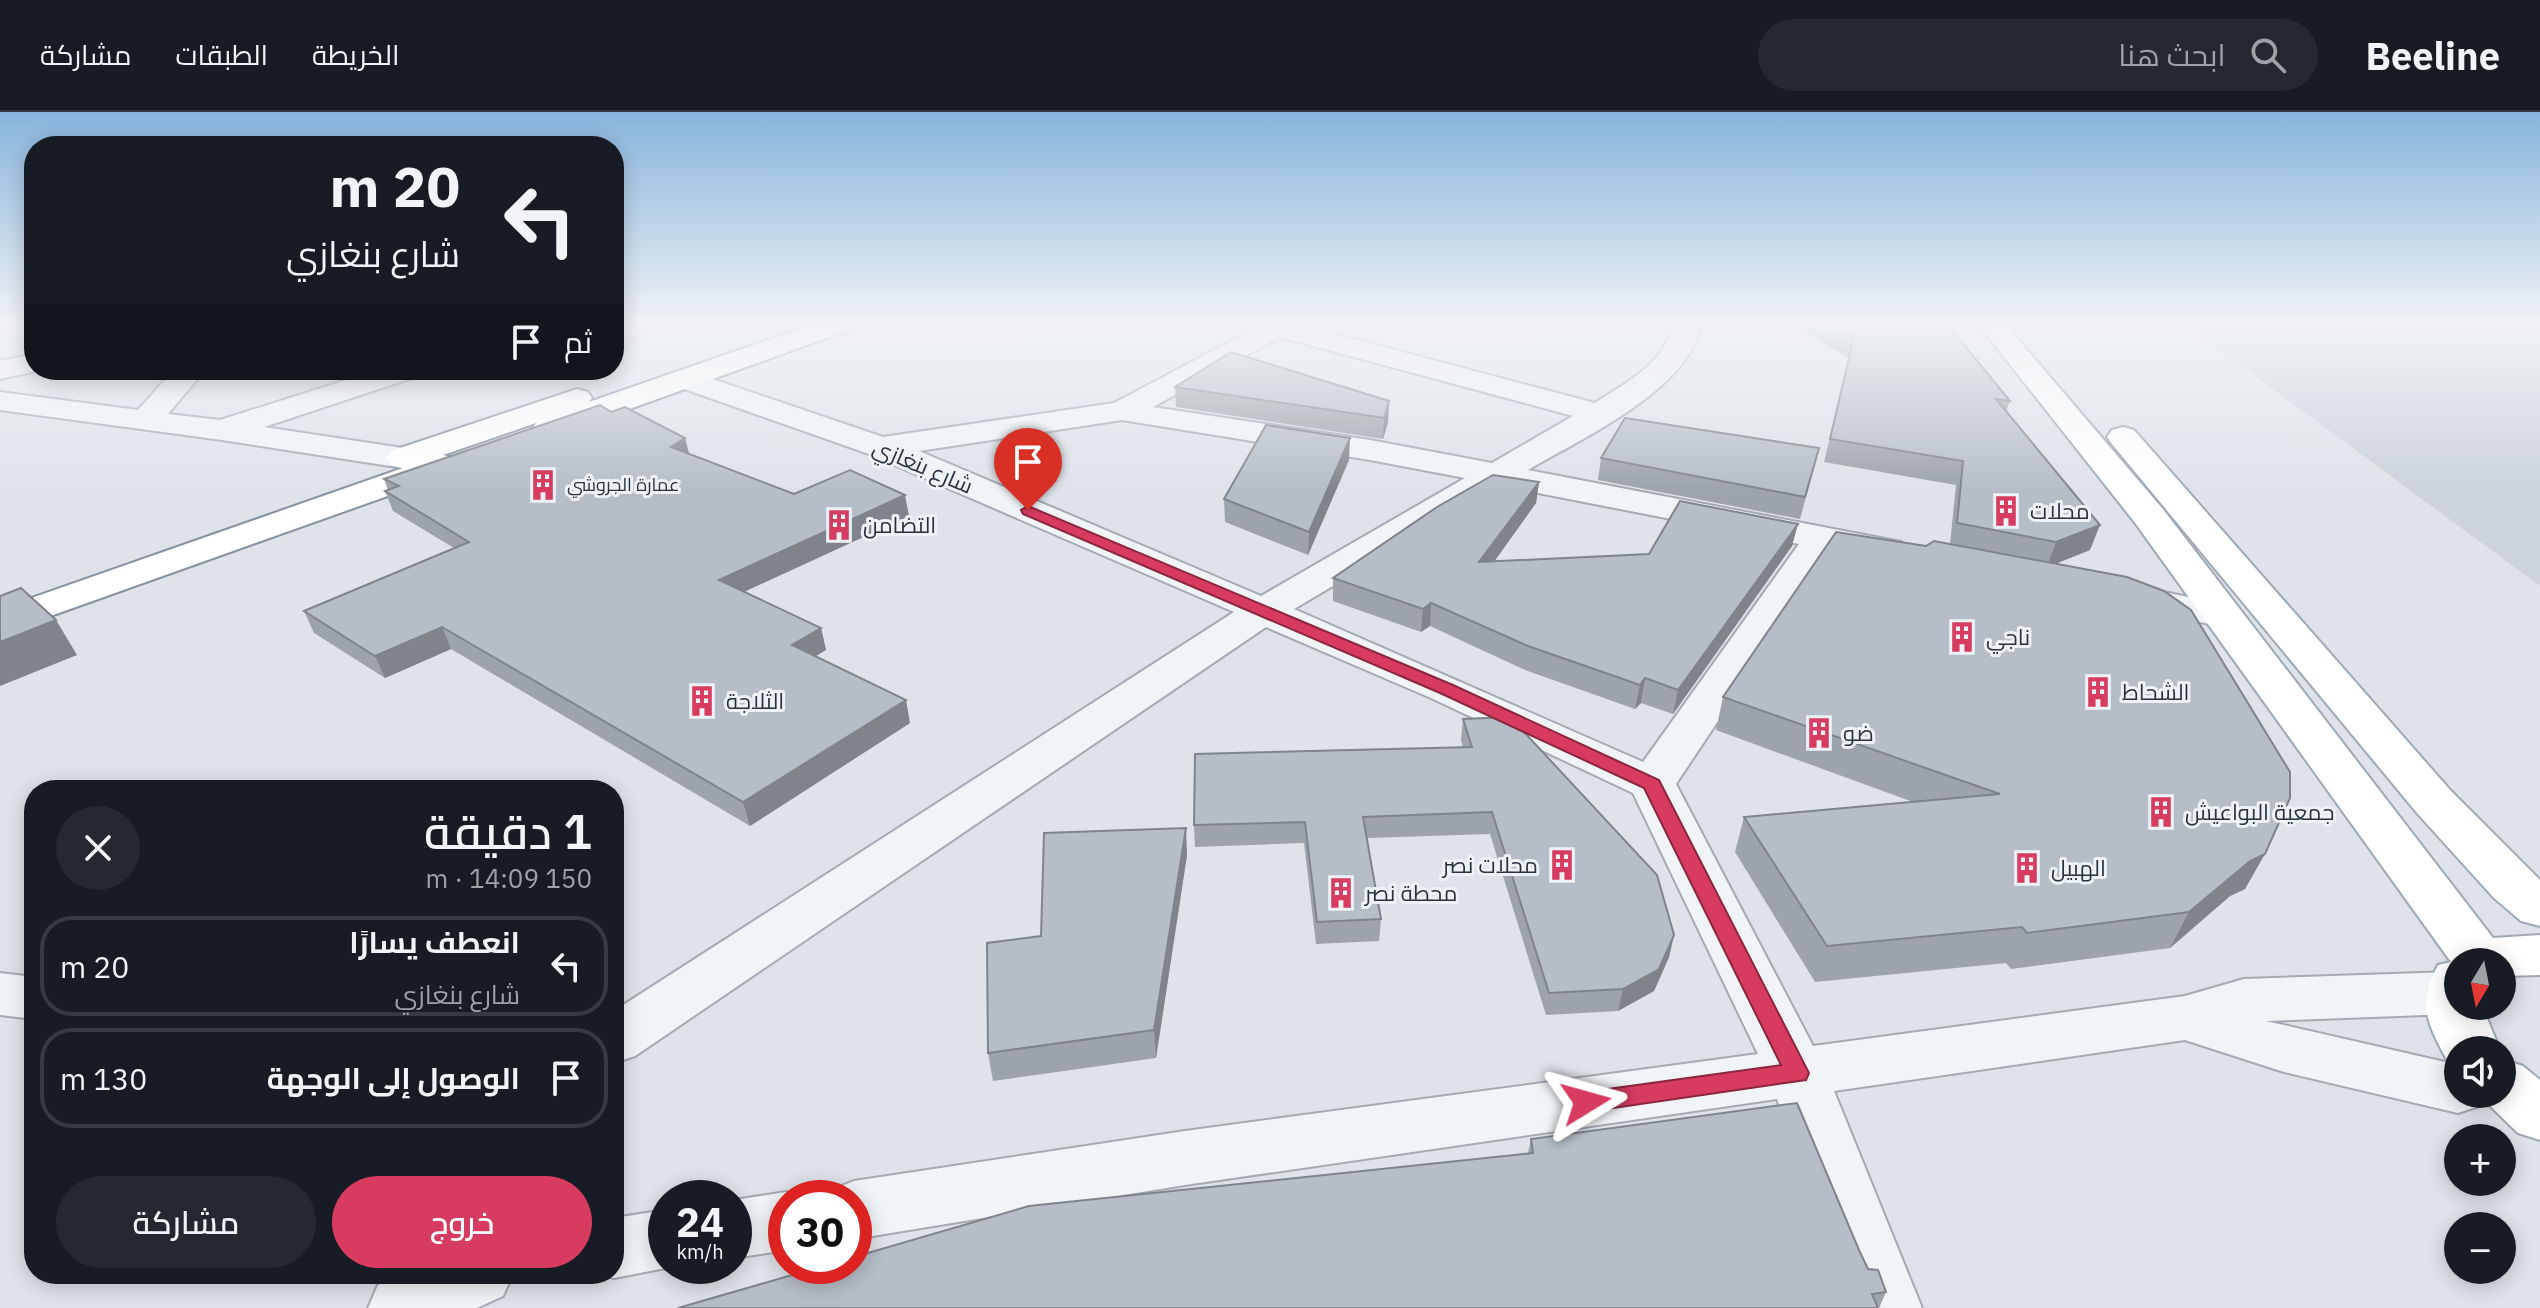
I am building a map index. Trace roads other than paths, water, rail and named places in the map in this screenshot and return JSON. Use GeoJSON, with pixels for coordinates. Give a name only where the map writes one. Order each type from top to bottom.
{"type":"FeatureCollection","features":[{"type":"Feature","properties":{"kind":"main road"},"geometry":{"type":"LineString","coordinates":[[0,599],[632,380]]}},
{"type":"Feature","properties":{"kind":"main road"},"geometry":{"type":"LineString","coordinates":[[0,622],[682,380]]}},
{"type":"Feature","properties":{"kind":"main road"},"geometry":{"type":"LineString","coordinates":[[2037,380],[2149,516],[2449,948]]}},
{"type":"Feature","properties":{"kind":"main road"},"geometry":{"type":"LineString","coordinates":[[2076,380],[2434,802],[2512,885],[2540,908]]}},
{"type":"Feature","properties":{"kind":"main road"},"geometry":{"type":"LineString","coordinates":[[2149,516],[2192,519]]}},
{"type":"Feature","properties":{"kind":"main road"},"geometry":{"type":"LineString","coordinates":[[2516,955],[2540,955]]}},
{"type":"Feature","properties":{"kind":"street"},"geometry":{"type":"LineString","coordinates":[[146,420],[181,380]]}},
{"type":"Feature","properties":{"kind":"street"},"geometry":{"type":"LineString","coordinates":[[222,430],[377,380]]}},
{"type":"Feature","properties":{"kind":"street","name":"شارع بنغازي"},"geometry":{"type":"LineString","coordinates":[[686,380],[881,447],[1446,689],[1652,784]]}},
{"type":"Feature","properties":{"kind":"street"},"geometry":{"type":"LineString","coordinates":[[1122,411],[1177,380]]}},
{"type":"Feature","properties":{"kind":"street"},"geometry":{"type":"LineString","coordinates":[[1475,380],[1600,414]]}},
{"type":"Feature","properties":{"kind":"street"},"geometry":{"type":"LineString","coordinates":[[624,1033],[1263,611],[1501,474],[1650,380]]}},
{"type":"Feature","properties":{"kind":"street"},"geometry":{"type":"LineString","coordinates":[[0,401],[403,458]]}},
{"type":"Feature","properties":{"kind":"street"},"geometry":{"type":"LineString","coordinates":[[881,447],[1122,411],[1370,450],[1914,555]]}},
{"type":"Feature","properties":{"kind":"street"},"geometry":{"type":"LineString","coordinates":[[1822,538],[1652,784],[1797,1073],[1887,1308]]}},
{"type":"Feature","properties":{"kind":"street"},"geometry":{"type":"LineString","coordinates":[[2097,591],[2220,614]]}},
{"type":"Feature","properties":{"kind":"street"},"geometry":{"type":"LineString","coordinates":[[872,1207],[1185,1158],[2185,1018],[2244,1000],[2444,977]]}},
{"type":"Feature","properties":{"kind":"street"},"geometry":{"type":"LineString","coordinates":[[0,994],[24,997]]}},
{"type":"Feature","properties":{"kind":"street"},"geometry":{"type":"LineString","coordinates":[[2185,1018],[2284,1049],[2444,1086]]}},
{"type":"Feature","properties":{"kind":"street"},"geometry":{"type":"LineString","coordinates":[[624,1246],[648,1243]]}},
{"type":"Feature","properties":{"kind":"street"},"geometry":{"type":"LineString","coordinates":[[403,1308],[457,1284]]}},
{"type":"Feature","properties":{"kind":"place","name":"عمارة الجروشي"},"geometry":{"type":"Point","coordinates":[543,485]}},
{"type":"Feature","properties":{"kind":"place","name":"محلات"},"geometry":{"type":"Point","coordinates":[2006,511]}},
{"type":"Feature","properties":{"kind":"place","name":"التضامن"},"geometry":{"type":"Point","coordinates":[839,525]}},
{"type":"Feature","properties":{"kind":"place","name":"ناجي"},"geometry":{"type":"Point","coordinates":[1962,637]}},
{"type":"Feature","properties":{"kind":"place","name":"الشحاط"},"geometry":{"type":"Point","coordinates":[2098,692]}},
{"type":"Feature","properties":{"kind":"place","name":"الثلاجة"},"geometry":{"type":"Point","coordinates":[702,701]}},
{"type":"Feature","properties":{"kind":"place","name":"ضو"},"geometry":{"type":"Point","coordinates":[1819,733]}},
{"type":"Feature","properties":{"kind":"place","name":"جمعية البواعيش"},"geometry":{"type":"Point","coordinates":[2161,812]}},
{"type":"Feature","properties":{"kind":"place","name":"محلات نصر"},"geometry":{"type":"Point","coordinates":[1562,865]}},
{"type":"Feature","properties":{"kind":"place","name":"الهبيل"},"geometry":{"type":"Point","coordinates":[2027,868]}},
{"type":"Feature","properties":{"kind":"place","name":"محطة نصر"},"geometry":{"type":"Point","coordinates":[1341,893]}}]}
